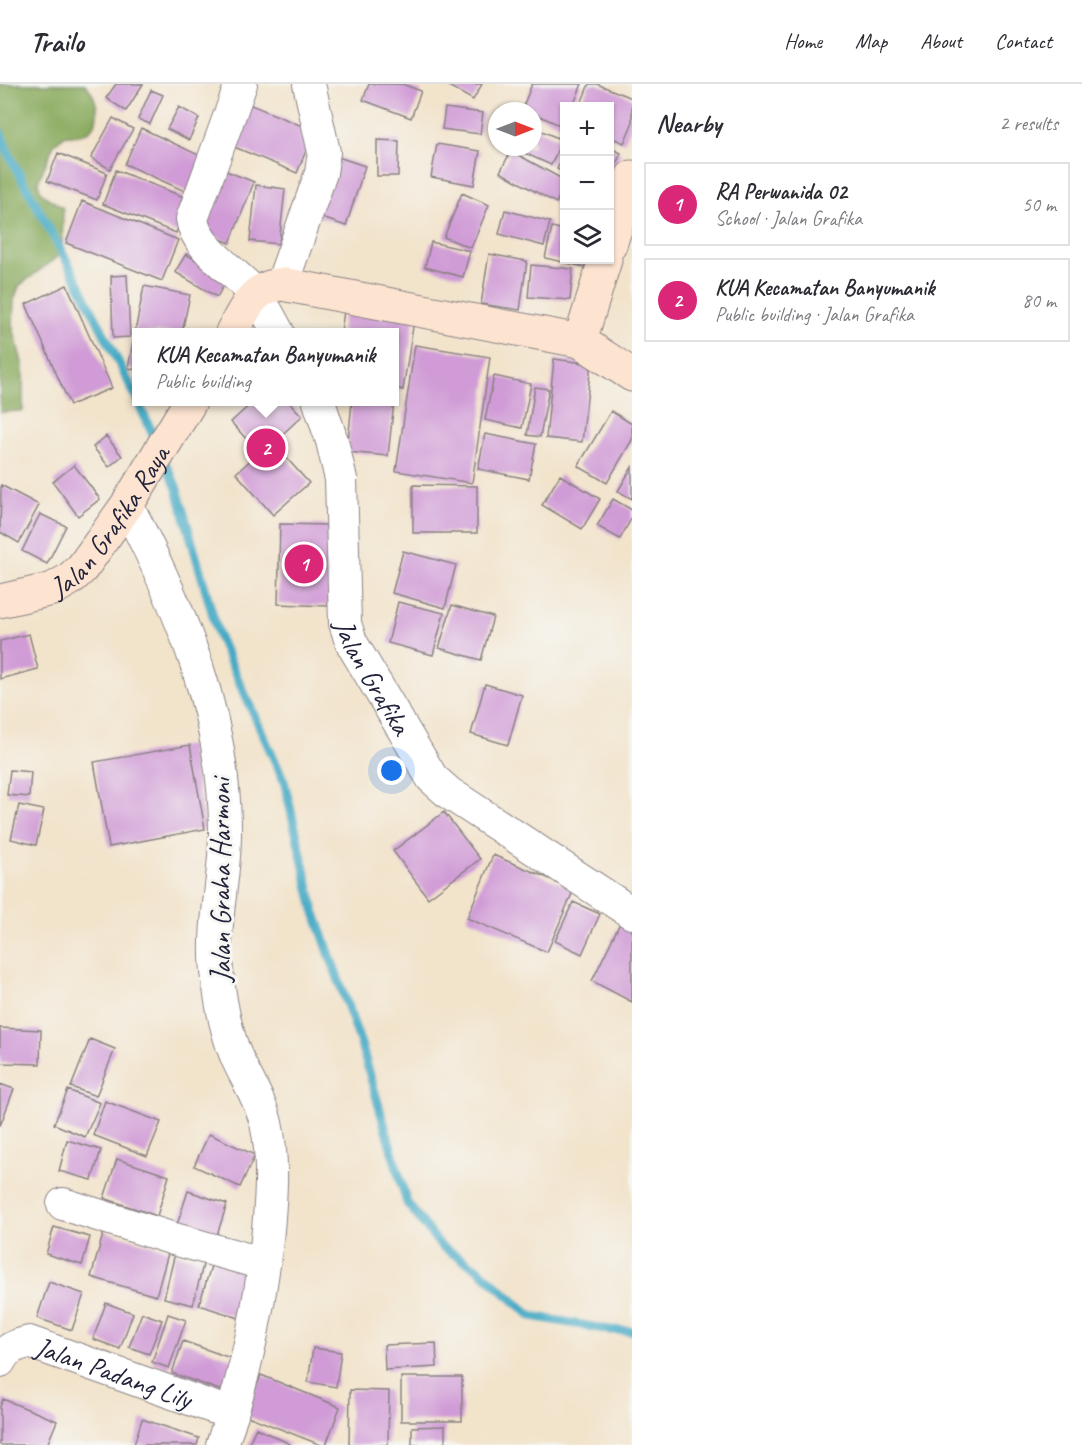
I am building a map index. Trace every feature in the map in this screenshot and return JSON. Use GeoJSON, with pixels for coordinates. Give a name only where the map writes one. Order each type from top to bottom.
{"type":"FeatureCollection","features":[{"type":"Feature","properties":{"kind":"main road"},"geometry":{"type":"LineString","coordinates":[[614,230],[632,177]]}},
{"type":"Feature","properties":{"kind":"main road"},"geometry":{"type":"LineString","coordinates":[[580,341],[604,264]]}},
{"type":"Feature","properties":{"kind":"main road"},"geometry":{"type":"LineString","coordinates":[[235,328],[268,289],[580,341],[632,375]]}},
{"type":"Feature","properties":{"kind":"main road","name":"Jalan Grafika Raya"},"geometry":{"type":"LineString","coordinates":[[0,601],[53,589],[70,579],[82,568],[127,505],[184,411]]}},
{"type":"Feature","properties":{"kind":"street"},"geometry":{"type":"LineString","coordinates":[[241,84],[192,219],[193,230],[200,241],[268,289]]}},
{"type":"Feature","properties":{"kind":"street"},"geometry":{"type":"LineString","coordinates":[[277,328],[268,289],[321,173],[324,152],[309,84]]}},
{"type":"Feature","properties":{"kind":"street","name":"Jalan Grafika"},"geometry":{"type":"LineString","coordinates":[[320,406],[341,479],[345,623],[351,642],[432,778],[449,793],[632,913]]}},
{"type":"Feature","properties":{"kind":"street","name":"Jalan Graha Harmoni"},"geometry":{"type":"LineString","coordinates":[[127,505],[157,562],[190,645],[211,715],[221,768],[225,835],[217,924],[216,968],[222,1014],[236,1057],[252,1087],[266,1122],[270,1154],[270,1185],[259,1300],[232,1414],[222,1445]]}},
{"type":"Feature","properties":{"kind":"street"},"geometry":{"type":"LineString","coordinates":[[63,1204],[264,1264]]}},
{"type":"Feature","properties":{"kind":"street","name":"Jalan Padang Lily"},"geometry":{"type":"LineString","coordinates":[[0,1361],[13,1346],[29,1342],[232,1414]]}},
{"type":"Feature","properties":{"kind":"green space"},"geometry":{"type":"Polygon","coordinates":[[[0,84],[85,84],[94,96],[97,112],[93,126],[88,131],[78,135],[66,135],[54,144],[38,182],[45,196],[63,208],[62,253],[19,286],[14,300],[13,327],[23,367],[23,411],[0,412],[0,84]]]}},
{"type":"Feature","properties":{"kind":"building"},"geometry":{"type":"Polygon","coordinates":[[[116,84],[143,84],[126,111],[106,98],[116,84]]]}},
{"type":"Feature","properties":{"kind":"building"},"geometry":{"type":"Polygon","coordinates":[[[369,84],[402,84],[421,91],[411,118],[363,100],[369,84]]]}},
{"type":"Feature","properties":{"kind":"building"},"geometry":{"type":"Polygon","coordinates":[[[445,84],[482,84],[473,100],[445,84]]]}},
{"type":"Feature","properties":{"kind":"building"},"geometry":{"type":"Polygon","coordinates":[[[532,84],[582,84],[575,102],[560,102],[560,125],[542,117],[542,102],[525,102],[532,84]]]}},
{"type":"Feature","properties":{"kind":"building"},"geometry":{"type":"Polygon","coordinates":[[[589,84],[597,84],[632,98],[632,124],[624,143],[614,139],[614,102],[582,102],[589,84]]]}},
{"type":"Feature","properties":{"kind":"building"},"geometry":{"type":"Polygon","coordinates":[[[151,90],[163,95],[150,124],[138,119],[151,90]]]}},
{"type":"Feature","properties":{"kind":"building"},"geometry":{"type":"Polygon","coordinates":[[[244,102],[314,131],[297,173],[227,144],[244,102]]]}},
{"type":"Feature","properties":{"kind":"building"},"geometry":{"type":"Polygon","coordinates":[[[179,107],[199,118],[189,140],[167,129],[179,107]]]}},
{"type":"Feature","properties":{"kind":"building"},"geometry":{"type":"Polygon","coordinates":[[[445,108],[483,113],[480,134],[442,129],[445,108]]]}},
{"type":"Feature","properties":{"kind":"building"},"geometry":{"type":"Polygon","coordinates":[[[113,118],[133,129],[110,169],[91,158],[113,118]]]}},
{"type":"Feature","properties":{"kind":"building"},"geometry":{"type":"Polygon","coordinates":[[[141,128],[205,158],[189,193],[125,164],[141,128]]]}},
{"type":"Feature","properties":{"kind":"building"},"geometry":{"type":"Polygon","coordinates":[[[542,131],[560,139],[551,165],[531,156],[542,156],[542,131]]]}},
{"type":"Feature","properties":{"kind":"building"},"geometry":{"type":"Polygon","coordinates":[[[377,140],[399,141],[398,176],[377,176],[377,140]]]}},
{"type":"Feature","properties":{"kind":"building"},"geometry":{"type":"Polygon","coordinates":[[[437,144],[480,151],[474,185],[431,177],[437,144]]]}},
{"type":"Feature","properties":{"kind":"building"},"geometry":{"type":"Polygon","coordinates":[[[614,150],[621,153],[614,170],[614,150]]]}},
{"type":"Feature","properties":{"kind":"building"},"geometry":{"type":"Polygon","coordinates":[[[58,153],[107,173],[97,200],[47,181],[58,153]]]}},
{"type":"Feature","properties":{"kind":"building"},"geometry":{"type":"Polygon","coordinates":[[[335,156],[365,166],[346,226],[316,216],[335,156]]]}},
{"type":"Feature","properties":{"kind":"building"},"geometry":{"type":"Polygon","coordinates":[[[508,156],[520,156],[560,178],[560,195],[556,203],[500,172],[508,156]]]}},
{"type":"Feature","properties":{"kind":"building"},"geometry":{"type":"Polygon","coordinates":[[[221,169],[254,182],[230,243],[198,230],[221,169]]]}},
{"type":"Feature","properties":{"kind":"building"},"geometry":{"type":"Polygon","coordinates":[[[116,170],[189,199],[176,233],[103,204],[116,170]]]}},
{"type":"Feature","properties":{"kind":"building"},"geometry":{"type":"Polygon","coordinates":[[[256,185],[285,189],[279,244],[250,241],[256,185]]]}},
{"type":"Feature","properties":{"kind":"building"},"geometry":{"type":"Polygon","coordinates":[[[462,193],[489,205],[471,248],[444,237],[462,193]]]}},
{"type":"Feature","properties":{"kind":"building"},"geometry":{"type":"Polygon","coordinates":[[[82,201],[178,240],[162,281],[66,243],[82,201]]]}},
{"type":"Feature","properties":{"kind":"building"},"geometry":{"type":"Polygon","coordinates":[[[505,210],[550,222],[544,246],[499,234],[505,210]]]}},
{"type":"Feature","properties":{"kind":"building"},"geometry":{"type":"Polygon","coordinates":[[[552,227],[560,229],[560,261],[545,258],[552,227]]]}},
{"type":"Feature","properties":{"kind":"building"},"geometry":{"type":"Polygon","coordinates":[[[431,242],[470,251],[463,277],[425,267],[431,242]]]}},
{"type":"Feature","properties":{"kind":"building"},"geometry":{"type":"Polygon","coordinates":[[[186,254],[227,279],[217,297],[175,272],[186,254]]]}},
{"type":"Feature","properties":{"kind":"building"},"geometry":{"type":"Polygon","coordinates":[[[489,254],[527,261],[520,310],[481,304],[489,254]]]}},
{"type":"Feature","properties":{"kind":"building"},"geometry":{"type":"Polygon","coordinates":[[[531,265],[573,269],[570,300],[528,297],[531,265]]]}},
{"type":"Feature","properties":{"kind":"building"},"geometry":{"type":"Polygon","coordinates":[[[127,275],[130,337],[113,338],[111,276],[127,275]]]}},
{"type":"Feature","properties":{"kind":"building"},"geometry":{"type":"Polygon","coordinates":[[[67,285],[112,388],[70,405],[26,304],[67,285]]]}},
{"type":"Feature","properties":{"kind":"building"},"geometry":{"type":"Polygon","coordinates":[[[144,286],[190,295],[183,328],[136,328],[144,286]]]}},
{"type":"Feature","properties":{"kind":"building"},"geometry":{"type":"Polygon","coordinates":[[[345,304],[415,314],[403,390],[399,389],[399,328],[342,328],[345,304]]]}},
{"type":"Feature","properties":{"kind":"building"},"geometry":{"type":"Polygon","coordinates":[[[415,345],[490,357],[472,483],[396,471],[415,345]]]}},
{"type":"Feature","properties":{"kind":"building"},"geometry":{"type":"Polygon","coordinates":[[[132,348],[132,369],[128,368],[132,348]]]}},
{"type":"Feature","properties":{"kind":"building"},"geometry":{"type":"Polygon","coordinates":[[[554,359],[591,364],[582,442],[546,438],[554,359]]]}},
{"type":"Feature","properties":{"kind":"building"},"geometry":{"type":"Polygon","coordinates":[[[494,376],[531,384],[522,428],[485,420],[494,376]]]}},
{"type":"Feature","properties":{"kind":"building"},"geometry":{"type":"Polygon","coordinates":[[[535,387],[549,389],[540,437],[527,435],[535,387]]]}},
{"type":"Feature","properties":{"kind":"building"},"geometry":{"type":"Polygon","coordinates":[[[249,406],[293,406],[302,416],[273,443],[309,483],[273,515],[236,473],[259,453],[231,422],[249,406]]]}},
{"type":"Feature","properties":{"kind":"building"},"geometry":{"type":"Polygon","coordinates":[[[352,406],[394,406],[388,456],[347,452],[352,406]]]}},
{"type":"Feature","properties":{"kind":"building"},"geometry":{"type":"Polygon","coordinates":[[[611,411],[632,424],[632,440],[607,483],[578,466],[611,411]]]}},
{"type":"Feature","properties":{"kind":"building"},"geometry":{"type":"Polygon","coordinates":[[[485,434],[536,444],[529,479],[478,469],[485,434]]]}},
{"type":"Feature","properties":{"kind":"building"},"geometry":{"type":"Polygon","coordinates":[[[106,436],[122,456],[109,467],[93,447],[106,436]]]}},
{"type":"Feature","properties":{"kind":"building"},"geometry":{"type":"Polygon","coordinates":[[[74,465],[100,499],[78,516],[53,482],[74,465]]]}},
{"type":"Feature","properties":{"kind":"building"},"geometry":{"type":"Polygon","coordinates":[[[632,467],[632,499],[618,491],[632,467]]]}},
{"type":"Feature","properties":{"kind":"building"},"geometry":{"type":"Polygon","coordinates":[[[560,475],[600,499],[582,529],[542,505],[560,475]]]}},
{"type":"Feature","properties":{"kind":"building"},"geometry":{"type":"Polygon","coordinates":[[[1,485],[39,505],[19,543],[0,532],[1,485]]]}},
{"type":"Feature","properties":{"kind":"building"},"geometry":{"type":"Polygon","coordinates":[[[413,485],[477,486],[477,533],[413,533],[413,485]]]}},
{"type":"Feature","properties":{"kind":"building"},"geometry":{"type":"Polygon","coordinates":[[[613,499],[632,510],[632,517],[620,539],[597,526],[613,499]]]}},
{"type":"Feature","properties":{"kind":"building"},"geometry":{"type":"Polygon","coordinates":[[[40,514],[66,526],[47,564],[22,551],[40,514]]]}},
{"type":"Feature","properties":{"kind":"building"},"geometry":{"type":"Polygon","coordinates":[[[280,524],[330,525],[328,606],[278,604],[280,524]]]}},
{"type":"Feature","properties":{"kind":"building"},"geometry":{"type":"Polygon","coordinates":[[[403,551],[456,565],[445,608],[392,593],[403,551]]]}},
{"type":"Feature","properties":{"kind":"building"},"geometry":{"type":"Polygon","coordinates":[[[398,602],[444,613],[433,655],[388,643],[398,602]]]}},
{"type":"Feature","properties":{"kind":"building"},"geometry":{"type":"Polygon","coordinates":[[[452,605],[493,617],[481,660],[439,648],[452,605]]]}},
{"type":"Feature","properties":{"kind":"building"},"geometry":{"type":"Polygon","coordinates":[[[29,634],[38,669],[0,679],[0,641],[29,634]]]}},
{"type":"Feature","properties":{"kind":"building"},"geometry":{"type":"Polygon","coordinates":[[[485,684],[522,695],[508,745],[471,734],[485,684]]]}},
{"type":"Feature","properties":{"kind":"building"},"geometry":{"type":"Polygon","coordinates":[[[190,745],[205,829],[109,847],[94,762],[190,745]]]}},
{"type":"Feature","properties":{"kind":"building"},"geometry":{"type":"Polygon","coordinates":[[[10,770],[31,772],[29,797],[7,795],[10,770]]]}},
{"type":"Feature","properties":{"kind":"building"},"geometry":{"type":"Polygon","coordinates":[[[19,805],[44,810],[36,845],[11,839],[19,805]]]}},
{"type":"Feature","properties":{"kind":"building"},"geometry":{"type":"Polygon","coordinates":[[[444,812],[480,859],[428,898],[393,851],[444,812]]]}},
{"type":"Feature","properties":{"kind":"building"},"geometry":{"type":"Polygon","coordinates":[[[493,855],[574,889],[547,952],[467,918],[493,855]]]}},
{"type":"Feature","properties":{"kind":"building"},"geometry":{"type":"Polygon","coordinates":[[[573,902],[600,914],[582,954],[555,941],[573,902]]]}},
{"type":"Feature","properties":{"kind":"building"},"geometry":{"type":"Polygon","coordinates":[[[621,921],[632,927],[632,1002],[592,981],[621,921]]]}},
{"type":"Feature","properties":{"kind":"building"},"geometry":{"type":"Polygon","coordinates":[[[0,1028],[41,1030],[40,1064],[0,1063],[0,1028]]]}},
{"type":"Feature","properties":{"kind":"building"},"geometry":{"type":"Polygon","coordinates":[[[90,1039],[115,1049],[96,1096],[71,1087],[90,1039]]]}},
{"type":"Feature","properties":{"kind":"building"},"geometry":{"type":"Polygon","coordinates":[[[0,1084],[14,1089],[0,1126],[0,1084]]]}},
{"type":"Feature","properties":{"kind":"building"},"geometry":{"type":"Polygon","coordinates":[[[68,1090],[100,1103],[85,1137],[54,1124],[68,1090]]]}},
{"type":"Feature","properties":{"kind":"building"},"geometry":{"type":"Polygon","coordinates":[[[105,1101],[161,1122],[147,1156],[93,1135],[105,1101]]]}},
{"type":"Feature","properties":{"kind":"building"},"geometry":{"type":"Polygon","coordinates":[[[209,1134],[255,1155],[240,1187],[194,1166],[209,1134]]]}},
{"type":"Feature","properties":{"kind":"building"},"geometry":{"type":"Polygon","coordinates":[[[67,1140],[101,1150],[92,1180],[59,1171],[67,1140]]]}},
{"type":"Feature","properties":{"kind":"building"},"geometry":{"type":"Polygon","coordinates":[[[117,1159],[169,1176],[157,1216],[104,1198],[117,1159]]]}},
{"type":"Feature","properties":{"kind":"building"},"geometry":{"type":"Polygon","coordinates":[[[188,1191],[227,1204],[215,1241],[176,1228],[188,1191]]]}},
{"type":"Feature","properties":{"kind":"building"},"geometry":{"type":"Polygon","coordinates":[[[54,1227],[90,1237],[82,1265],[46,1254],[54,1227]]]}},
{"type":"Feature","properties":{"kind":"building"},"geometry":{"type":"Polygon","coordinates":[[[104,1231],[169,1250],[156,1296],[91,1277],[104,1231]]]}},
{"type":"Feature","properties":{"kind":"building"},"geometry":{"type":"Polygon","coordinates":[[[175,1253],[204,1261],[193,1305],[164,1298],[175,1253]]]}},
{"type":"Feature","properties":{"kind":"building"},"geometry":{"type":"Polygon","coordinates":[[[215,1253],[255,1266],[239,1318],[199,1305],[215,1253]]]}},
{"type":"Feature","properties":{"kind":"building"},"geometry":{"type":"Polygon","coordinates":[[[49,1282],[84,1294],[72,1330],[37,1318],[49,1282]]]}},
{"type":"Feature","properties":{"kind":"building"},"geometry":{"type":"Polygon","coordinates":[[[106,1303],[133,1313],[120,1349],[93,1339],[106,1303]]]}},
{"type":"Feature","properties":{"kind":"building"},"geometry":{"type":"Polygon","coordinates":[[[142,1313],[162,1320],[149,1354],[129,1347],[142,1313]]]}},
{"type":"Feature","properties":{"kind":"building"},"geometry":{"type":"Polygon","coordinates":[[[168,1314],[186,1320],[169,1368],[152,1362],[168,1314]]]}},
{"type":"Feature","properties":{"kind":"building"},"geometry":{"type":"Polygon","coordinates":[[[183,1341],[236,1360],[225,1392],[172,1373],[183,1341]]]}},
{"type":"Feature","properties":{"kind":"building"},"geometry":{"type":"Polygon","coordinates":[[[436,1343],[437,1367],[385,1370],[384,1345],[436,1343]]]}},
{"type":"Feature","properties":{"kind":"building"},"geometry":{"type":"Polygon","coordinates":[[[313,1348],[341,1352],[336,1387],[308,1382],[313,1348]]]}},
{"type":"Feature","properties":{"kind":"building"},"geometry":{"type":"Polygon","coordinates":[[[261,1375],[340,1407],[326,1445],[245,1415],[261,1375]]]}},
{"type":"Feature","properties":{"kind":"building"},"geometry":{"type":"Polygon","coordinates":[[[401,1377],[462,1377],[462,1421],[401,1421],[401,1377]]]}},
{"type":"Feature","properties":{"kind":"building"},"geometry":{"type":"Polygon","coordinates":[[[350,1390],[389,1391],[388,1445],[349,1445],[350,1390]]]}},
{"type":"Feature","properties":{"kind":"building"},"geometry":{"type":"Polygon","coordinates":[[[3,1399],[57,1421],[47,1445],[0,1445],[0,1407],[3,1399]]]}},
{"type":"Feature","properties":{"kind":"building"},"geometry":{"type":"Polygon","coordinates":[[[142,1419],[199,1438],[197,1445],[134,1445],[142,1419]]]}},
{"type":"Feature","properties":{"kind":"building"},"geometry":{"type":"Polygon","coordinates":[[[445,1426],[445,1445],[412,1445],[412,1427],[445,1426]]]}},
{"type":"Feature","properties":{"kind":"building"},"geometry":{"type":"Polygon","coordinates":[[[256,1428],[292,1445],[248,1445],[256,1428]]]}},
{"type":"Feature","properties":{"kind":"waterway"},"geometry":{"type":"LineString","coordinates":[[0,132],[9,155],[76,278],[132,389]]}},
{"type":"Feature","properties":{"kind":"waterway"},"geometry":{"type":"LineString","coordinates":[[140,406],[157,443]]}},
{"type":"Feature","properties":{"kind":"waterway"},"geometry":{"type":"LineString","coordinates":[[163,459],[176,486],[219,637],[284,781],[314,910],[361,1044],[407,1203],[441,1246],[478,1269],[531,1316],[610,1330],[632,1331]]}},
{"type":"Feature","properties":{"kind":"place","name":"KUA Kecamatan Banyumanik"},"geometry":{"type":"Point","coordinates":[266,448]}},
{"type":"Feature","properties":{"kind":"place","name":"RA Perwanida 02"},"geometry":{"type":"Point","coordinates":[304,564]}}]}
